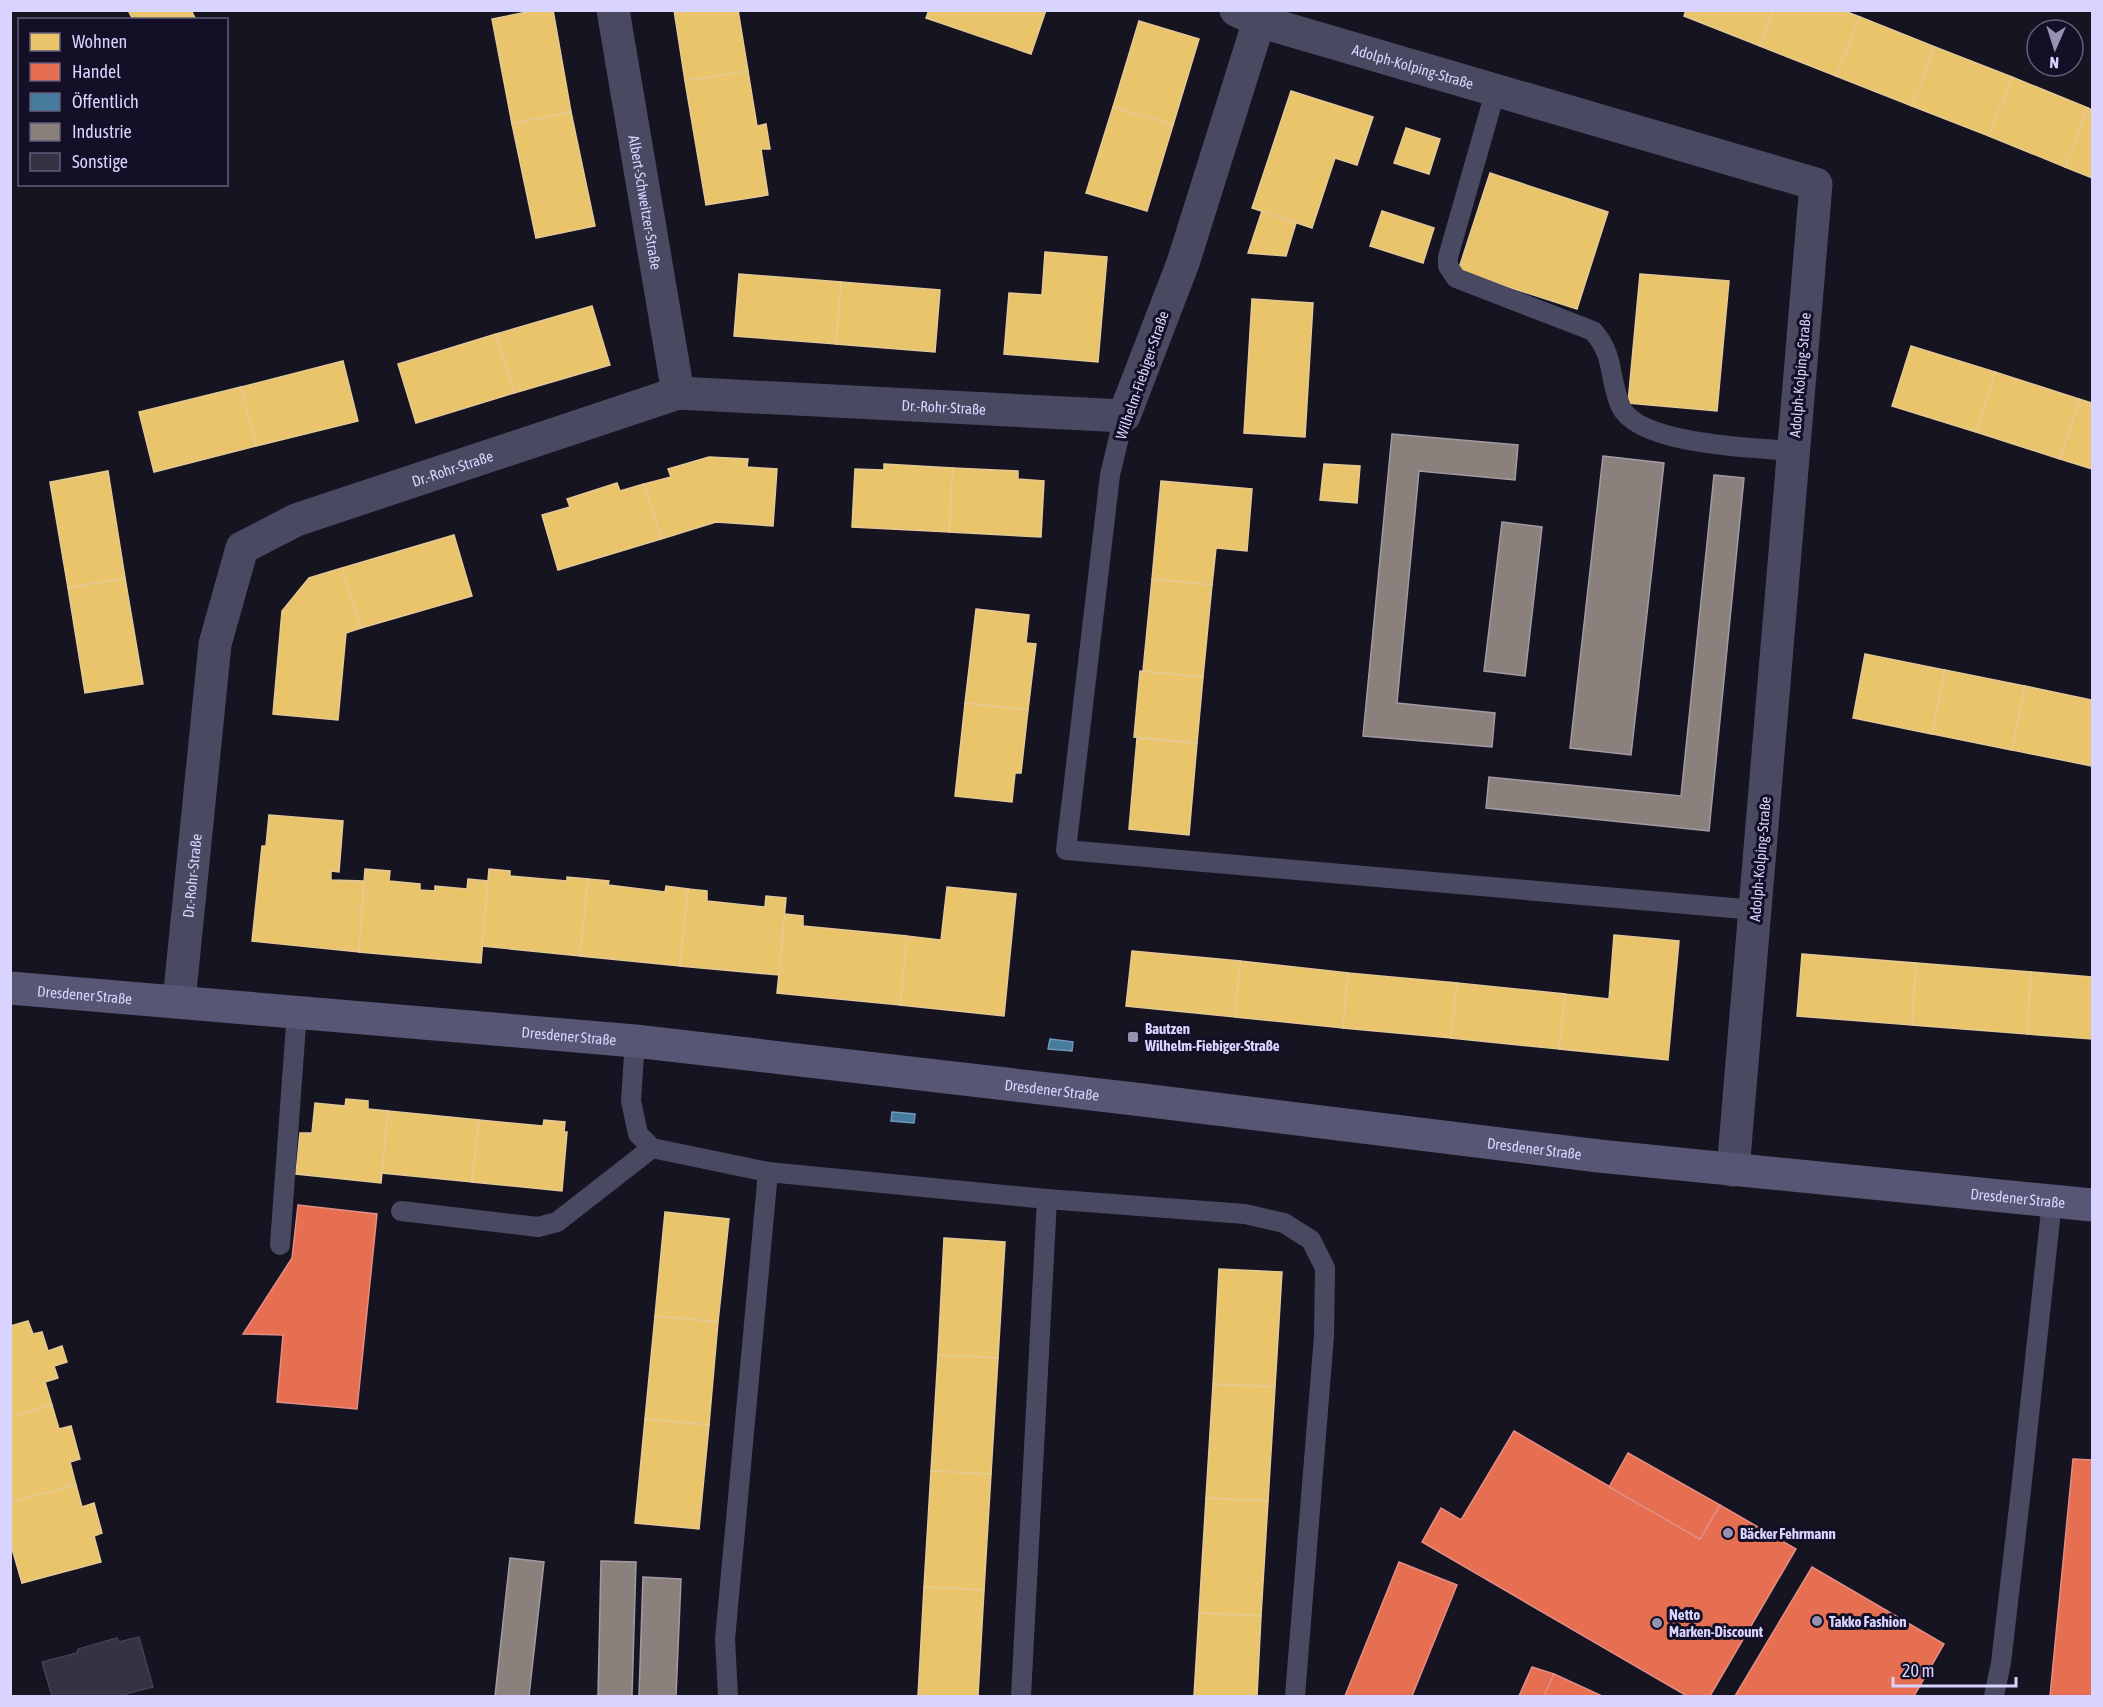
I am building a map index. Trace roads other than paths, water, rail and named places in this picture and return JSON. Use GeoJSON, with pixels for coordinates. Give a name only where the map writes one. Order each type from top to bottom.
{"type":"FeatureCollection","features":[{"type":"Feature","properties":{"kind":"main road","name":"Dresdener Straße"},"geometry":{"type":"LineString","coordinates":[[10,988],[635,1041],[1599,1156],[2092,1204]]}},
{"type":"Feature","properties":{"kind":"street","name":"Albert-Schweitzer-Straße"},"geometry":{"type":"LineString","coordinates":[[613,10],[678,393]]}},
{"type":"Feature","properties":{"kind":"street","name":"Adolph-Kolping-Straße"},"geometry":{"type":"LineString","coordinates":[[1248,16],[1816,183],[1733,1170]]}},
{"type":"Feature","properties":{"kind":"street","name":"Wilhelm-Fiebiger-Straße"},"geometry":{"type":"LineString","coordinates":[[1124,416],[1183,263],[1248,16]]}},
{"type":"Feature","properties":{"kind":"street","name":"Dr.-Rohr-Straße"},"geometry":{"type":"LineString","coordinates":[[180,1001],[215,644],[242,548],[296,520],[678,393],[1124,416]]}},
{"type":"Feature","properties":{"kind":"lane"},"geometry":{"type":"LineString","coordinates":[[1496,89],[1448,257],[1448,266],[1456,278],[1593,331],[1604,343],[1608,353],[1613,381],[1621,406],[1625,414],[1638,426],[1681,439],[1794,452]]}},
{"type":"Feature","properties":{"kind":"lane","name":"Wilhelm-Fiebiger-Straße"},"geometry":{"type":"LineString","coordinates":[[1124,416],[1110,475],[1066,850],[1755,910]]}},
{"type":"Feature","properties":{"kind":"lane"},"geometry":{"type":"LineString","coordinates":[[280,1245],[297,1011]]}},
{"type":"Feature","properties":{"kind":"lane"},"geometry":{"type":"LineString","coordinates":[[635,1041],[631,1101],[638,1134],[652,1148],[768,1172],[1047,1199],[1245,1214],[1284,1223],[1311,1240],[1325,1268],[1324,1336],[1295,1696]]}},
{"type":"Feature","properties":{"kind":"lane"},"geometry":{"type":"LineString","coordinates":[[400,1211],[538,1227],[558,1222],[652,1148]]}},
{"type":"Feature","properties":{"kind":"lane"},"geometry":{"type":"LineString","coordinates":[[728,1696],[725,1639],[768,1172]]}},
{"type":"Feature","properties":{"kind":"lane"},"geometry":{"type":"LineString","coordinates":[[1021,1696],[1047,1199]]}},
{"type":"Feature","properties":{"kind":"lane"},"geometry":{"type":"LineString","coordinates":[[1994,1696],[2001,1663],[2052,1201]]}},
{"type":"Feature","properties":{"kind":"place","name":"Bautzen Wilhelm-Fiebiger-Straße"},"geometry":{"type":"Point","coordinates":[1133,1037]}},
{"type":"Feature","properties":{"kind":"place","name":"Bäcker Fehrmann"},"geometry":{"type":"Point","coordinates":[1728,1533]}},
{"type":"Feature","properties":{"kind":"place","name":"Takko Fashion"},"geometry":{"type":"Point","coordinates":[1817,1621]}},
{"type":"Feature","properties":{"kind":"place","name":"Netto Marken-Discount"},"geometry":{"type":"Point","coordinates":[1657,1623]}}]}
